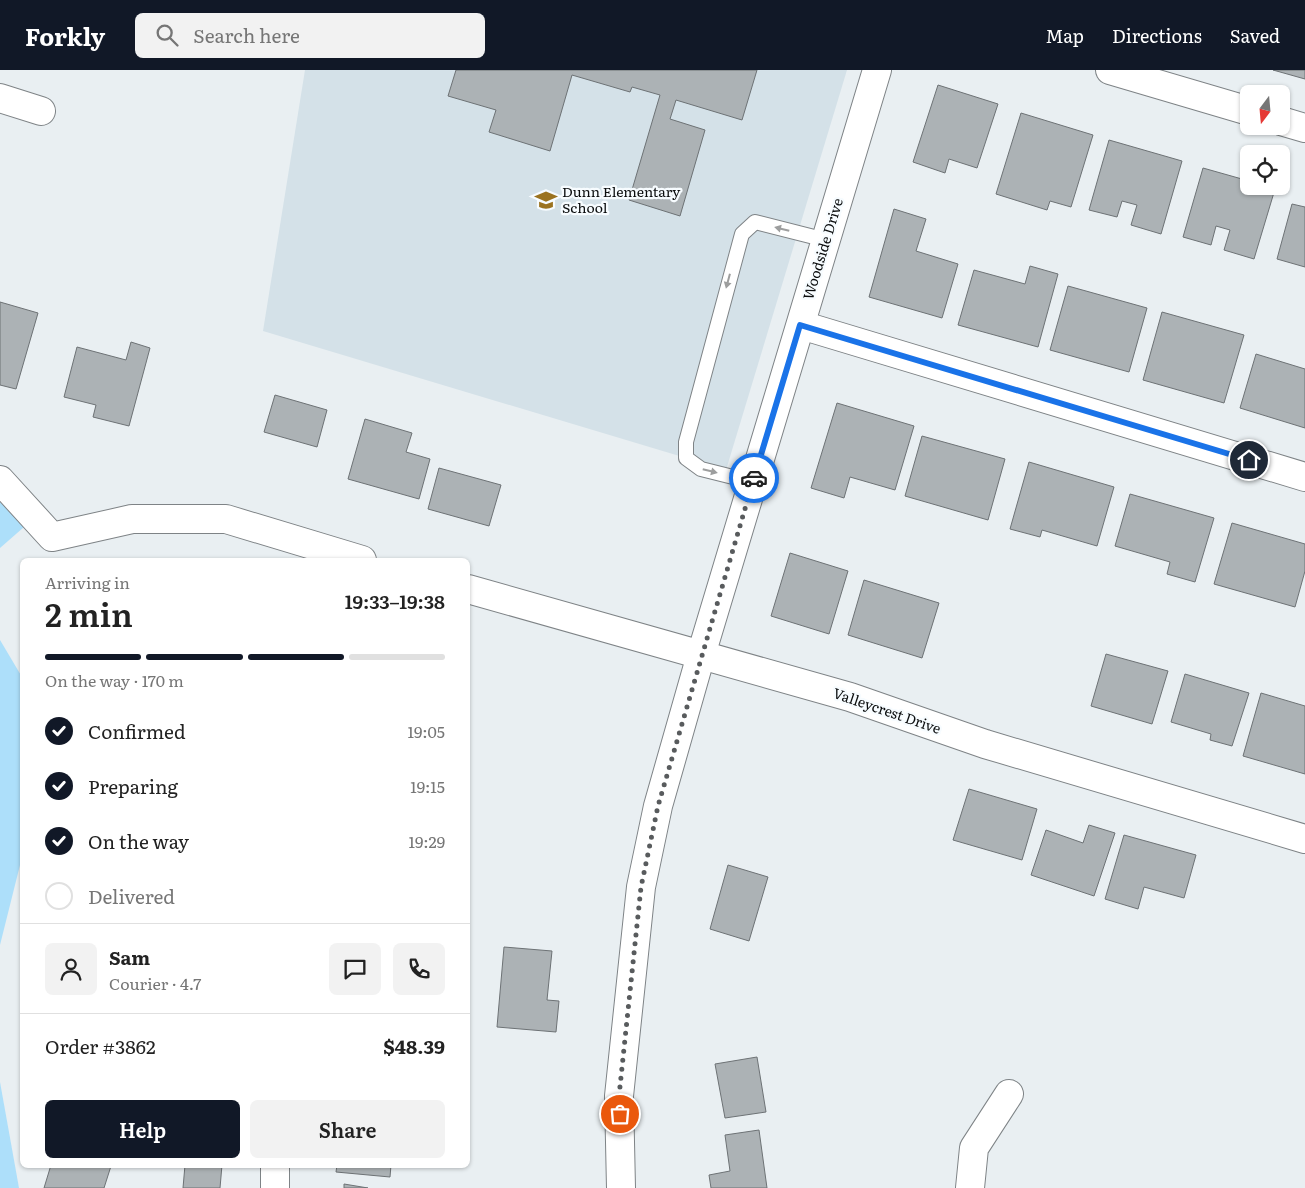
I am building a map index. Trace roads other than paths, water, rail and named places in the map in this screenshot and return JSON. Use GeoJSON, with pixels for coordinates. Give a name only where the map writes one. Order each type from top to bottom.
{"type":"FeatureCollection","features":[{"type":"Feature","properties":{"kind":"street","name":"Woodside Drive"},"geometry":{"type":"LineString","coordinates":[[621,1188],[619,1096],[641,887],[658,806],[877,70]]}},
{"type":"Feature","properties":{"kind":"street"},"geometry":{"type":"LineString","coordinates":[[1110,70],[1240,108]]}},
{"type":"Feature","properties":{"kind":"street"},"geometry":{"type":"LineString","coordinates":[[0,98],[41,111]]}},
{"type":"Feature","properties":{"kind":"street"},"geometry":{"type":"LineString","coordinates":[[1290,124],[1305,128]]}},
{"type":"Feature","properties":{"kind":"street"},"geometry":{"type":"LineString","coordinates":[[800,325],[1305,477]]}},
{"type":"Feature","properties":{"kind":"street"},"geometry":{"type":"LineString","coordinates":[[0,480],[52,536],[132,519],[226,518],[356,558]]}},
{"type":"Feature","properties":{"kind":"street","name":"Valleycrest Drive"},"geometry":{"type":"LineString","coordinates":[[470,590],[850,697],[985,744],[1305,839]]}},
{"type":"Feature","properties":{"kind":"street"},"geometry":{"type":"LineString","coordinates":[[970,1188],[974,1148],[1009,1094]]}},
{"type":"Feature","properties":{"kind":"street"},"geometry":{"type":"LineString","coordinates":[[275,1168],[275,1188]]}},
{"type":"Feature","properties":{"kind":"lane"},"geometry":{"type":"LineString","coordinates":[[753,482],[701,469],[686,458],[686,442],[742,234],[755,222],[826,240]]}},
{"type":"Feature","properties":{"kind":"place","name":"Dunn Elementary School"},"geometry":{"type":"Point","coordinates":[546,200]}}]}
